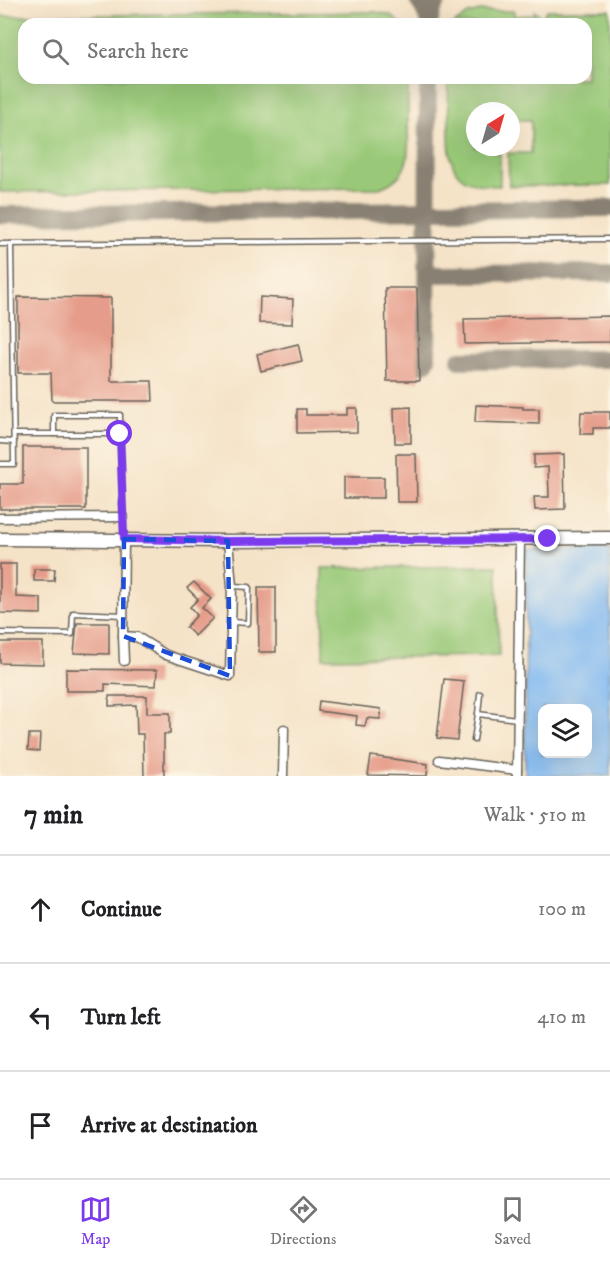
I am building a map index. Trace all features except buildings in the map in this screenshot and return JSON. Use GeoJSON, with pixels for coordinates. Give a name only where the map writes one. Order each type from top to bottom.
{"type":"FeatureCollection","features":[{"type":"Feature","properties":{"kind":"street"},"geometry":{"type":"LineString","coordinates":[[0,518],[123,517]]}},
{"type":"Feature","properties":{"kind":"street"},"geometry":{"type":"LineString","coordinates":[[0,539],[228,541],[610,538]]}},
{"type":"Feature","properties":{"kind":"street"},"geometry":{"type":"LineString","coordinates":[[124,539],[124,661]]}},
{"type":"Feature","properties":{"kind":"street"},"geometry":{"type":"LineString","coordinates":[[439,760],[517,773],[520,539]]}},
{"type":"Feature","properties":{"kind":"street"},"geometry":{"type":"LineString","coordinates":[[123,636],[137,637],[166,655],[231,676],[232,586],[228,541]]}},
{"type":"Feature","properties":{"kind":"street"},"geometry":{"type":"LineString","coordinates":[[283,776],[284,729]]}},
{"type":"Feature","properties":{"kind":"lane"},"geometry":{"type":"LineString","coordinates":[[0,244],[610,239]]}},
{"type":"Feature","properties":{"kind":"lane"},"geometry":{"type":"LineString","coordinates":[[0,464],[14,464],[11,244]]}},
{"type":"Feature","properties":{"kind":"lane"},"geometry":{"type":"LineString","coordinates":[[54,434],[54,416],[120,415],[124,539]]}},
{"type":"Feature","properties":{"kind":"lane"},"geometry":{"type":"LineString","coordinates":[[15,434],[120,434]]}},
{"type":"Feature","properties":{"kind":"lane"},"geometry":{"type":"LineString","coordinates":[[0,441],[15,442]]}},
{"type":"Feature","properties":{"kind":"lane"},"geometry":{"type":"LineString","coordinates":[[232,586],[249,587],[248,623],[232,622]]}},
{"type":"Feature","properties":{"kind":"lane"},"geometry":{"type":"LineString","coordinates":[[0,633],[72,634],[73,613],[124,615]]}},
{"type":"Feature","properties":{"kind":"lane"},"geometry":{"type":"LineString","coordinates":[[474,740],[480,694]]}},
{"type":"Feature","properties":{"kind":"lane"},"geometry":{"type":"LineString","coordinates":[[478,714],[518,719]]}},
{"type":"Feature","properties":{"kind":"highlighted area"},"geometry":{"type":"Polygon","coordinates":[[[124,539],[228,541],[230,676],[123,636],[124,539]]]}},
{"type":"Feature","properties":{"kind":"green space"},"geometry":{"type":"Polygon","coordinates":[[[547,10],[610,10],[610,185],[509,186],[508,156],[531,153],[531,120],[520,120],[520,102],[466,102],[466,156],[500,156],[500,186],[473,183],[458,174],[454,166],[449,145],[448,84],[592,84],[592,18],[543,18],[547,10]]]}},
{"type":"Feature","properties":{"kind":"green space"},"geometry":{"type":"Polygon","coordinates":[[[480,11],[514,11],[514,16],[534,15],[534,11],[539,14],[539,18],[462,18],[480,11]]]}},
{"type":"Feature","properties":{"kind":"green space"},"geometry":{"type":"Polygon","coordinates":[[[376,12],[390,15],[394,18],[18,18],[18,84],[408,84],[406,163],[397,178],[379,188],[0,192],[0,16],[376,12]]]}},
{"type":"Feature","properties":{"kind":"green space"},"geometry":{"type":"Polygon","coordinates":[[[497,566],[499,656],[323,658],[322,568],[497,566]]]}},
{"type":"Feature","properties":{"kind":"water"},"geometry":{"type":"Polygon","coordinates":[[[610,549],[610,776],[525,776],[526,550],[610,549]]]}},
{"type":"Feature","properties":{"kind":"taxiway"},"geometry":{"type":"LineString","coordinates":[[418,0],[427,18]]}},
{"type":"Feature","properties":{"kind":"taxiway"},"geometry":{"type":"LineString","coordinates":[[431,18],[438,0]]}},
{"type":"Feature","properties":{"kind":"taxiway"},"geometry":{"type":"LineString","coordinates":[[418,365],[425,363],[427,359],[428,84]]}},
{"type":"Feature","properties":{"kind":"taxiway"},"geometry":{"type":"LineString","coordinates":[[0,215],[610,208]]}},
{"type":"Feature","properties":{"kind":"taxiway"},"geometry":{"type":"LineString","coordinates":[[426,266],[433,273],[439,274],[610,273]]}},
{"type":"Feature","properties":{"kind":"taxiway"},"geometry":{"type":"LineString","coordinates":[[460,360],[610,359]]}},
{"type":"Feature","properties":{"kind":"route"},"geometry":{"type":"LineString","coordinates":[[120,434],[124,539],[228,541],[548,539]]}}]}
